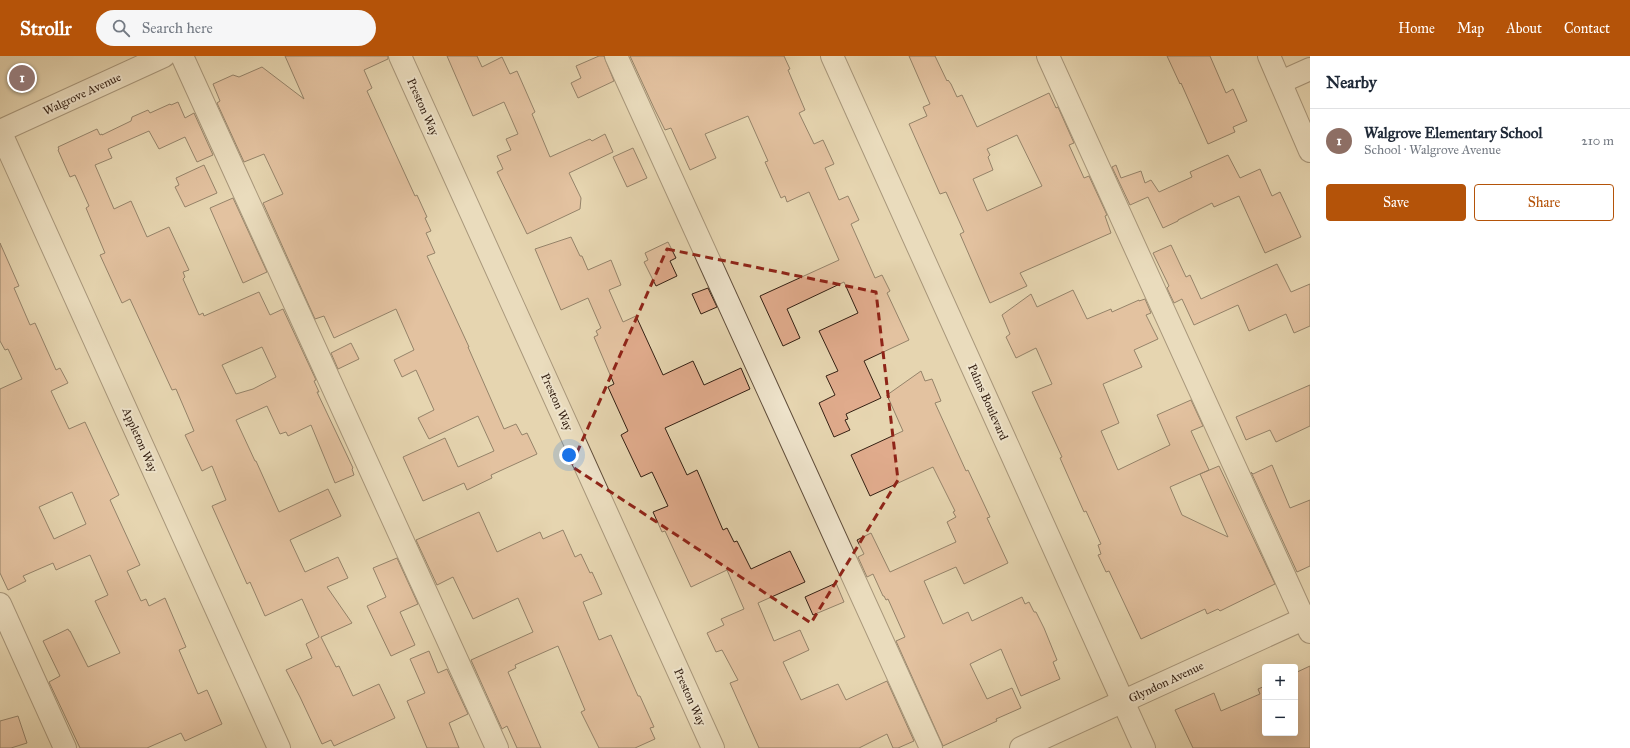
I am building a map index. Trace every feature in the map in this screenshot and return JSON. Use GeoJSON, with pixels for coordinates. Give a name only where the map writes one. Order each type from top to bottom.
{"type":"FeatureCollection","features":[{"type":"Feature","properties":{"kind":"street","name":"Walgrove Avenue"},"geometry":{"type":"LineString","coordinates":[[0,131],[137,62],[164,56]]}},
{"type":"Feature","properties":{"kind":"street"},"geometry":{"type":"LineString","coordinates":[[182,56],[497,748]]}},
{"type":"Feature","properties":{"kind":"street","name":"Preston Way"},"geometry":{"type":"LineString","coordinates":[[400,56],[714,748]]}},
{"type":"Feature","properties":{"kind":"street"},"geometry":{"type":"LineString","coordinates":[[616,56],[931,748]]}},
{"type":"Feature","properties":{"kind":"street","name":"Palms Boulevard"},"geometry":{"type":"LineString","coordinates":[[832,56],[1144,748]]}},
{"type":"Feature","properties":{"kind":"street"},"geometry":{"type":"LineString","coordinates":[[1048,56],[1308,622]]}},
{"type":"Feature","properties":{"kind":"street"},"geometry":{"type":"LineString","coordinates":[[1269,56],[1310,151]]}},
{"type":"Feature","properties":{"kind":"street"},"geometry":{"type":"LineString","coordinates":[[1281,82],[1310,69]]}},
{"type":"Feature","properties":{"kind":"street","name":"Appleton Way"},"geometry":{"type":"LineString","coordinates":[[0,131],[279,748]]}},
{"type":"Feature","properties":{"kind":"street"},"geometry":{"type":"LineString","coordinates":[[0,604],[65,748]]}},
{"type":"Feature","properties":{"kind":"street","name":"Glyndon Avenue"},"geometry":{"type":"LineString","coordinates":[[1021,748],[1308,622]]}},
{"type":"Feature","properties":{"kind":"highlighted area"},"geometry":{"type":"Polygon","coordinates":[[[667,249],[876,292],[898,480],[811,623],[571,466],[667,249]]]}},
{"type":"Feature","properties":{"kind":"building"},"geometry":{"type":"Polygon","coordinates":[[[285,56],[388,56],[388,59],[364,70],[372,88],[367,91],[415,196],[417,195],[427,217],[425,218],[431,231],[426,233],[435,253],[427,256],[469,347],[504,429],[516,424],[522,435],[527,433],[537,454],[491,475],[492,478],[467,490],[464,483],[423,501],[403,457],[445,438],[458,467],[494,451],[478,416],[429,439],[418,418],[434,410],[416,370],[402,377],[394,360],[414,350],[396,309],[334,338],[324,316],[315,319],[263,203],[283,194],[264,154],[244,162],[217,103],[220,101],[213,84],[233,75],[239,77],[262,67],[304,99],[285,56]]]}},
{"type":"Feature","properties":{"kind":"building"},"geometry":{"type":"Polygon","coordinates":[[[447,56],[477,56],[482,67],[502,57],[510,74],[517,71],[535,112],[532,114],[550,157],[590,139],[592,141],[605,134],[613,152],[569,173],[581,198],[580,209],[527,234],[497,172],[503,169],[497,156],[511,150],[506,139],[518,134],[504,102],[473,116],[447,56]]]}},
{"type":"Feature","properties":{"kind":"building"},"geometry":{"type":"Polygon","coordinates":[[[599,56],[604,56],[614,81],[578,98],[571,83],[581,78],[576,66],[599,56]]]}},
{"type":"Feature","properties":{"kind":"building"},"geometry":{"type":"Polygon","coordinates":[[[630,56],[784,56],[790,69],[788,70],[805,110],[799,113],[814,144],[823,140],[834,164],[825,168],[839,200],[848,196],[859,220],[851,224],[875,278],[882,275],[890,291],[887,293],[909,340],[864,361],[881,398],[846,414],[848,419],[845,420],[850,430],[834,437],[819,403],[835,395],[826,376],[838,371],[819,331],[858,313],[844,282],[787,309],[800,338],[783,346],[760,296],[839,260],[809,192],[787,202],[785,196],[781,198],[765,162],[768,161],[748,116],[705,134],[716,158],[690,170],[671,128],[665,130],[630,56]]]}},
{"type":"Feature","properties":{"kind":"building"},"geometry":{"type":"Polygon","coordinates":[[[909,56],[935,56],[947,81],[948,80],[951,84],[957,97],[962,95],[977,127],[1049,93],[1056,108],[1058,107],[1074,143],[1069,145],[1084,178],[1089,176],[1107,215],[1105,216],[1111,233],[1020,273],[1027,286],[990,303],[960,234],[964,232],[946,192],[940,194],[909,124],[927,116],[923,107],[930,104],[909,56]],[[1017,135],[987,149],[990,155],[988,157],[993,170],[973,179],[987,211],[1042,186],[1017,135]]]}},
{"type":"Feature","properties":{"kind":"building"},"geometry":{"type":"Polygon","coordinates":[[[1167,56],[1210,56],[1226,93],[1233,89],[1247,121],[1233,127],[1235,132],[1208,144],[1181,83],[1180,84],[1167,56]]]}},
{"type":"Feature","properties":{"kind":"building"},"geometry":{"type":"Polygon","coordinates":[[[178,102],[185,118],[194,113],[213,155],[197,162],[185,137],[159,149],[149,131],[108,149],[112,158],[95,165],[114,209],[131,201],[147,237],[169,227],[189,270],[183,272],[185,277],[183,279],[199,315],[203,313],[204,316],[259,292],[270,315],[283,309],[316,380],[314,381],[319,392],[317,392],[353,468],[354,475],[335,483],[311,425],[288,436],[286,432],[280,434],[267,406],[236,420],[279,512],[328,489],[341,516],[290,540],[305,572],[338,557],[348,578],[327,587],[352,623],[321,637],[336,667],[339,666],[353,696],[379,684],[395,718],[334,746],[331,740],[322,744],[286,670],[312,658],[306,644],[319,637],[302,599],[265,616],[250,582],[247,584],[212,506],[226,500],[212,466],[202,471],[185,435],[194,431],[176,389],[172,390],[130,299],[122,303],[100,255],[105,253],[86,208],[89,206],[75,175],[70,177],[58,150],[58,147],[97,129],[100,135],[102,135],[131,121],[132,117],[148,110],[150,113],[170,104],[171,105],[178,102]],[[262,347],[222,365],[236,394],[253,389],[276,377],[262,347]]]}},
{"type":"Feature","properties":{"kind":"building"},"geometry":{"type":"Polygon","coordinates":[[[633,148],[647,178],[627,187],[613,157],[633,148]]]}},
{"type":"Feature","properties":{"kind":"building"},"geometry":{"type":"Polygon","coordinates":[[[1228,155],[1240,178],[1260,169],[1272,196],[1280,192],[1301,237],[1265,253],[1239,196],[1214,207],[1212,203],[1163,228],[1148,197],[1130,205],[1112,167],[1116,165],[1121,178],[1141,171],[1145,183],[1151,180],[1159,192],[1192,177],[1190,172],[1228,155]]]}},
{"type":"Feature","properties":{"kind":"building"},"geometry":{"type":"Polygon","coordinates":[[[204,165],[217,193],[185,207],[175,187],[179,185],[176,178],[204,165]]]}},
{"type":"Feature","properties":{"kind":"building"},"geometry":{"type":"Polygon","coordinates":[[[233,198],[267,272],[243,283],[210,208],[233,198]]]}},
{"type":"Feature","properties":{"kind":"building"},"geometry":{"type":"Polygon","coordinates":[[[571,237],[588,270],[611,260],[621,285],[609,290],[623,322],[636,316],[663,375],[693,361],[704,385],[741,368],[750,389],[665,428],[687,475],[697,470],[723,530],[727,528],[734,542],[737,541],[751,569],[790,551],[805,582],[758,603],[774,641],[800,630],[809,650],[783,662],[801,700],[838,684],[846,700],[887,681],[914,741],[898,748],[893,748],[887,734],[859,748],[759,748],[730,683],[738,680],[722,650],[716,652],[707,633],[724,625],[721,619],[744,609],[727,570],[691,587],[665,531],[662,532],[653,512],[668,506],[652,472],[641,477],[621,435],[628,431],[608,387],[614,384],[594,337],[598,335],[596,331],[601,328],[588,298],[561,310],[535,249],[571,237]]]}},
{"type":"Feature","properties":{"kind":"building"},"geometry":{"type":"Polygon","coordinates":[[[668,242],[676,258],[670,261],[677,276],[656,286],[644,262],[648,260],[645,253],[668,242]]]}},
{"type":"Feature","properties":{"kind":"building"},"geometry":{"type":"Polygon","coordinates":[[[0,243],[19,286],[14,288],[30,325],[35,323],[56,370],[60,368],[68,383],[51,391],[69,429],[85,422],[119,495],[110,500],[140,565],[127,571],[141,601],[146,599],[149,606],[165,598],[186,647],[179,650],[198,694],[207,690],[222,724],[185,741],[181,733],[147,748],[80,748],[49,682],[60,676],[43,641],[68,629],[88,667],[120,653],[95,601],[108,595],[90,555],[56,570],[53,563],[23,576],[26,581],[8,590],[0,573],[0,389],[22,379],[8,349],[5,350],[0,341],[0,243]],[[72,492],[39,507],[54,539],[86,524],[72,492]]]}},
{"type":"Feature","properties":{"kind":"building"},"geometry":{"type":"Polygon","coordinates":[[[1171,245],[1186,277],[1190,275],[1201,299],[1277,264],[1291,292],[1310,284],[1310,326],[1294,333],[1286,314],[1249,331],[1238,305],[1194,325],[1182,299],[1174,303],[1167,288],[1169,286],[1153,253],[1171,245]]]}},
{"type":"Feature","properties":{"kind":"building"},"geometry":{"type":"Polygon","coordinates":[[[708,288],[717,307],[701,314],[692,294],[708,288]]]}},
{"type":"Feature","properties":{"kind":"building"},"geometry":{"type":"Polygon","coordinates":[[[1073,290],[1087,319],[1111,309],[1112,312],[1139,300],[1145,299],[1151,313],[1146,315],[1158,339],[1134,350],[1142,367],[1103,384],[1119,423],[1101,431],[1118,470],[1170,445],[1157,415],[1191,400],[1203,426],[1191,431],[1209,470],[1170,487],[1182,515],[1228,537],[1200,474],[1219,466],[1275,584],[1220,611],[1218,609],[1207,614],[1205,609],[1141,639],[1109,571],[1106,572],[1098,555],[1101,554],[1098,545],[1101,544],[1086,511],[1084,512],[1060,458],[1062,457],[1032,392],[1052,384],[1036,348],[1016,358],[1006,337],[1010,334],[1002,315],[1031,294],[1037,307],[1073,290]]]}},
{"type":"Feature","properties":{"kind":"building"},"geometry":{"type":"Polygon","coordinates":[[[351,343],[359,359],[338,369],[331,353],[351,343]]]}},
{"type":"Feature","properties":{"kind":"building"},"geometry":{"type":"Polygon","coordinates":[[[921,371],[925,381],[932,379],[941,401],[935,403],[966,471],[968,470],[990,517],[987,518],[1008,563],[964,584],[956,567],[924,581],[943,624],[968,612],[972,621],[1022,597],[1025,604],[1029,602],[1044,628],[1057,660],[1053,662],[1060,679],[1021,696],[1001,649],[970,664],[987,699],[1012,688],[1021,708],[943,746],[896,641],[905,637],[888,599],[886,600],[883,596],[873,574],[867,577],[858,557],[864,554],[857,540],[871,533],[890,572],[956,542],[947,522],[956,517],[953,512],[955,511],[933,467],[870,496],[851,455],[903,431],[887,395],[921,371]]]}},
{"type":"Feature","properties":{"kind":"building"},"geometry":{"type":"Polygon","coordinates":[[[1310,385],[1310,426],[1276,442],[1270,430],[1246,440],[1236,417],[1310,385]]]}},
{"type":"Feature","properties":{"kind":"building"},"geometry":{"type":"Polygon","coordinates":[[[1272,465],[1290,508],[1310,500],[1310,566],[1297,572],[1251,472],[1253,474],[1272,465]]]}},
{"type":"Feature","properties":{"kind":"building"},"geometry":{"type":"Polygon","coordinates":[[[479,512],[497,552],[540,532],[543,539],[563,530],[575,557],[581,554],[590,573],[592,572],[602,594],[583,602],[599,640],[611,635],[638,696],[640,696],[654,727],[650,728],[655,739],[635,748],[599,748],[581,712],[585,710],[558,646],[515,665],[516,668],[508,672],[541,748],[517,748],[507,726],[502,729],[471,660],[533,632],[518,598],[473,619],[453,577],[437,585],[416,540],[479,512]]]}},
{"type":"Feature","properties":{"kind":"building"},"geometry":{"type":"Polygon","coordinates":[[[397,558],[418,604],[400,612],[415,645],[391,656],[367,606],[386,597],[373,568],[397,558]]]}},
{"type":"Feature","properties":{"kind":"building"},"geometry":{"type":"Polygon","coordinates":[[[836,583],[844,602],[813,615],[805,597],[836,583]]]}},
{"type":"Feature","properties":{"kind":"building"},"geometry":{"type":"Polygon","coordinates":[[[429,651],[438,673],[447,669],[468,714],[449,723],[459,748],[427,748],[407,701],[425,693],[410,659],[429,651]]]}},
{"type":"Feature","properties":{"kind":"building"},"geometry":{"type":"Polygon","coordinates":[[[1310,666],[1310,748],[1193,748],[1175,710],[1214,693],[1221,711],[1260,694],[1258,689],[1262,687],[1262,736],[1298,736],[1298,672],[1310,666]]]}},
{"type":"Feature","properties":{"kind":"building"},"geometry":{"type":"Polygon","coordinates":[[[18,716],[27,743],[11,748],[0,748],[0,721],[18,716]]]}},
{"type":"Feature","properties":{"kind":"place","name":"Walgrove Elementary School"},"geometry":{"type":"Point","coordinates":[22,78]}}]}
